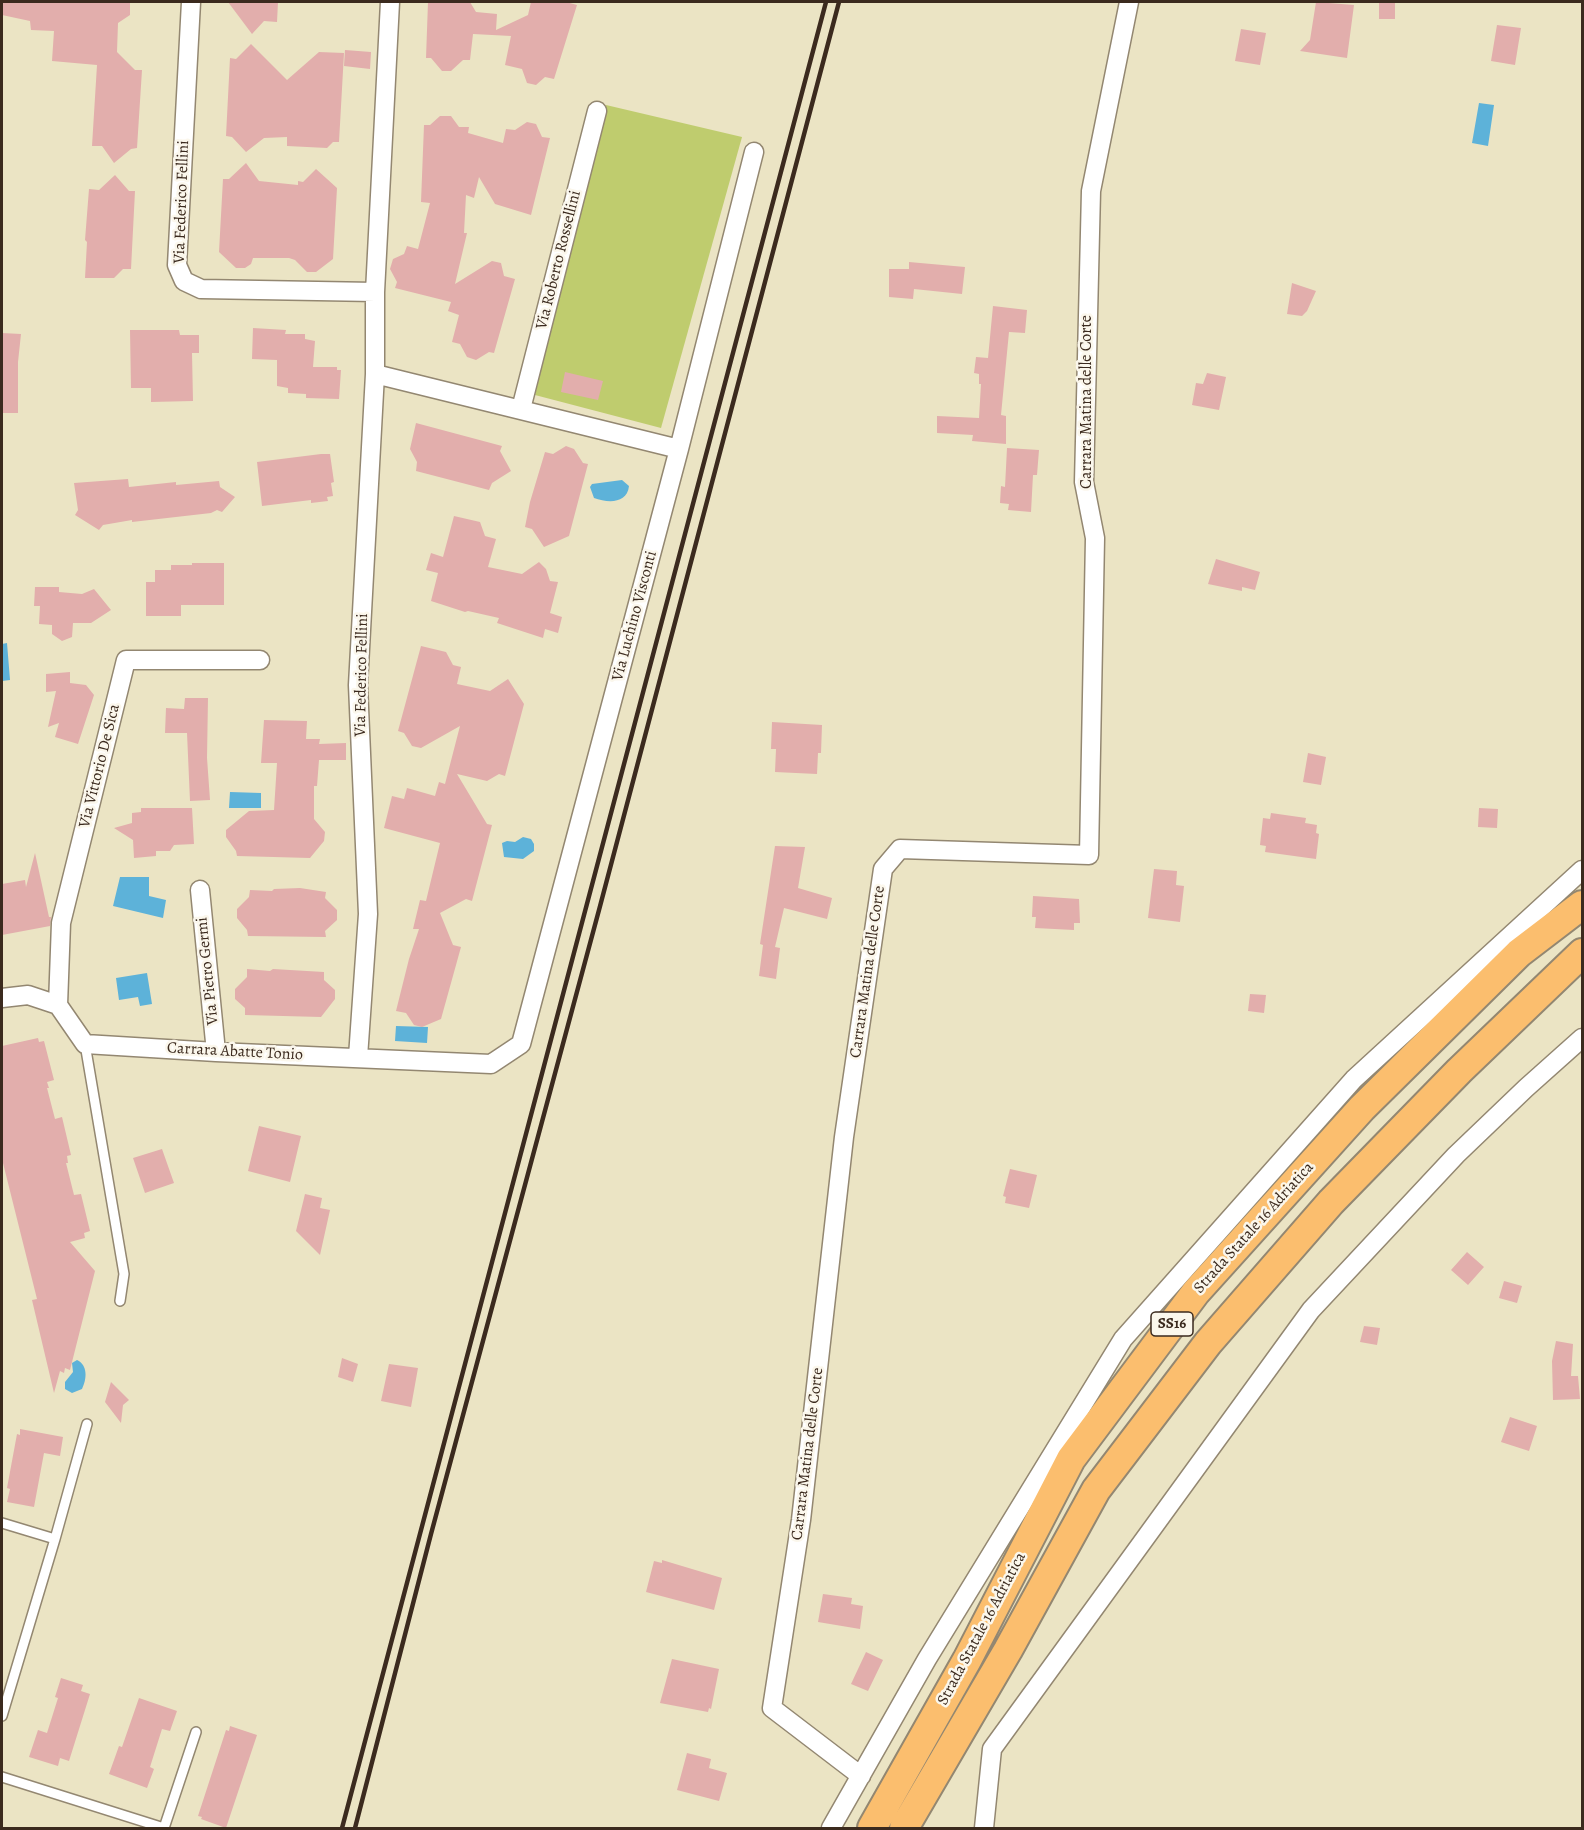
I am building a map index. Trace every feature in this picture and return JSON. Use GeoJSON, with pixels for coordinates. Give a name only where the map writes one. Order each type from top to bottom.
{"type":"FeatureCollection","features":[{"type":"Feature","properties":{"kind":"highway","name":"Strada Statale 16 Adriatica"},"geometry":{"type":"LineString","coordinates":[[872,1828],[967,1660],[1071,1459],[1196,1292],[1362,1107],[1519,953],[1582,905]]}},
{"type":"Feature","properties":{"kind":"highway","name":"Strada Statale 16 Adriatica"},"geometry":{"type":"LineString","coordinates":[[904,1828],[1003,1660],[1096,1490],[1208,1342],[1331,1202],[1459,1071],[1582,953]]}},
{"type":"Feature","properties":{"kind":"street","name":"Via Federico Fellini"},"geometry":{"type":"LineString","coordinates":[[191,2],[177,265],[184,281],[201,289],[375,292]]}},
{"type":"Feature","properties":{"kind":"street","name":"Via Federico Fellini"},"geometry":{"type":"LineString","coordinates":[[358,1057],[368,914],[358,685],[375,374],[375,292],[390,2]]}},
{"type":"Feature","properties":{"kind":"street","name":"Carrara Matina delle Corte"},"geometry":{"type":"LineString","coordinates":[[861,1776],[772,1708],[801,1520],[844,1137],[883,869],[900,849],[1089,855],[1095,538],[1084,482],[1091,191],[1129,2]]}},
{"type":"Feature","properties":{"kind":"street","name":"Via Roberto Rossellini"},"geometry":{"type":"LineString","coordinates":[[521,409],[597,111]]}},
{"type":"Feature","properties":{"kind":"street","name":"Via Luchino Visconti"},"geometry":{"type":"LineString","coordinates":[[491,1064],[521,1044],[679,449],[754,152]]}},
{"type":"Feature","properties":{"kind":"street"},"geometry":{"type":"LineString","coordinates":[[375,374],[679,449]]}},
{"type":"Feature","properties":{"kind":"street","name":"Via Vittorio De Sica"},"geometry":{"type":"LineString","coordinates":[[58,1005],[61,923],[126,660],[260,660]]}},
{"type":"Feature","properties":{"kind":"street"},"geometry":{"type":"LineString","coordinates":[[831,1828],[927,1659],[1123,1339],[1354,1079],[1582,870]]}},
{"type":"Feature","properties":{"kind":"street","name":"Via Pietro Germi"},"geometry":{"type":"LineString","coordinates":[[200,890],[216,1052]]}},
{"type":"Feature","properties":{"kind":"street"},"geometry":{"type":"LineString","coordinates":[[2,999],[28,995],[58,1005],[85,1044]]}},
{"type":"Feature","properties":{"kind":"street"},"geometry":{"type":"LineString","coordinates":[[984,1828],[992,1749],[1311,1310],[1456,1155],[1582,1038]]}},
{"type":"Feature","properties":{"kind":"street","name":"Carrara Abatte Tonio"},"geometry":{"type":"LineString","coordinates":[[85,1044],[491,1064]]}},
{"type":"Feature","properties":{"kind":"lane"},"geometry":{"type":"LineString","coordinates":[[85,1044],[124,1274],[120,1301]]}},
{"type":"Feature","properties":{"kind":"lane"},"geometry":{"type":"LineString","coordinates":[[2,1716],[87,1424]]}},
{"type":"Feature","properties":{"kind":"lane"},"geometry":{"type":"LineString","coordinates":[[2,1523],[55,1539]]}},
{"type":"Feature","properties":{"kind":"lane"},"geometry":{"type":"LineString","coordinates":[[2,1777],[164,1828],[196,1732]]}},
{"type":"Feature","properties":{"kind":"green space"},"geometry":{"type":"Polygon","coordinates":[[[606,105],[742,137],[661,428],[535,395],[606,105]]]}},
{"type":"Feature","properties":{"kind":"water"},"geometry":{"type":"Polygon","coordinates":[[[1479,103],[1494,105],[1488,146],[1472,143],[1479,103]]]}},
{"type":"Feature","properties":{"kind":"water"},"geometry":{"type":"Polygon","coordinates":[[[622,480],[629,486],[625,496],[621,499],[605,501],[594,498],[590,487],[592,484],[622,480]]]}},
{"type":"Feature","properties":{"kind":"water"},"geometry":{"type":"Polygon","coordinates":[[[7,643],[10,680],[2,681],[2,644],[7,643]]]}},
{"type":"Feature","properties":{"kind":"water"},"geometry":{"type":"Polygon","coordinates":[[[230,792],[261,793],[261,808],[229,808],[230,792]]]}},
{"type":"Feature","properties":{"kind":"water"},"geometry":{"type":"Polygon","coordinates":[[[523,837],[531,839],[534,851],[523,859],[504,857],[502,843],[515,842],[523,837]]]}},
{"type":"Feature","properties":{"kind":"water"},"geometry":{"type":"Polygon","coordinates":[[[120,877],[149,877],[149,896],[166,900],[163,918],[113,906],[120,877]]]}},
{"type":"Feature","properties":{"kind":"water"},"geometry":{"type":"Polygon","coordinates":[[[147,973],[152,1004],[140,1006],[138,997],[119,1000],[116,978],[147,973]]]}},
{"type":"Feature","properties":{"kind":"water"},"geometry":{"type":"Polygon","coordinates":[[[396,1026],[428,1027],[427,1043],[395,1041],[396,1026]]]}},
{"type":"Feature","properties":{"kind":"water"},"geometry":{"type":"Polygon","coordinates":[[[77,1360],[83,1365],[86,1377],[82,1389],[72,1393],[65,1389],[65,1382],[73,1372],[72,1363],[77,1360]]]}},
{"type":"Feature","properties":{"kind":"building"},"geometry":{"type":"Polygon","coordinates":[[[2,2],[130,2],[130,15],[118,23],[117,52],[135,70],[142,70],[137,148],[131,149],[114,163],[102,146],[92,146],[97,65],[52,61],[54,31],[31,30],[30,21],[2,15],[2,2]]]}},
{"type":"Feature","properties":{"kind":"building"},"geometry":{"type":"Polygon","coordinates":[[[228,2],[278,2],[277,22],[264,21],[252,34],[228,2]]]}},
{"type":"Feature","properties":{"kind":"building"},"geometry":{"type":"Polygon","coordinates":[[[428,2],[470,2],[476,12],[497,14],[496,30],[528,15],[531,2],[566,2],[577,5],[554,79],[545,77],[536,85],[527,83],[522,69],[505,65],[511,36],[473,34],[470,60],[463,60],[451,71],[442,71],[431,58],[426,58],[428,2]]]}},
{"type":"Feature","properties":{"kind":"building"},"geometry":{"type":"Polygon","coordinates":[[[1316,2],[1354,5],[1347,58],[1300,51],[1310,40],[1316,2]]]}},
{"type":"Feature","properties":{"kind":"building"},"geometry":{"type":"Polygon","coordinates":[[[1379,2],[1395,2],[1395,19],[1379,19],[1379,2]]]}},
{"type":"Feature","properties":{"kind":"building"},"geometry":{"type":"Polygon","coordinates":[[[1497,25],[1521,28],[1515,65],[1491,61],[1497,25]]]}},
{"type":"Feature","properties":{"kind":"building"},"geometry":{"type":"Polygon","coordinates":[[[1241,29],[1266,33],[1260,65],[1235,61],[1241,29]]]}},
{"type":"Feature","properties":{"kind":"building"},"geometry":{"type":"Polygon","coordinates":[[[251,44],[287,80],[319,52],[344,53],[339,142],[333,142],[327,148],[287,146],[287,137],[264,138],[246,152],[232,137],[226,136],[230,58],[236,59],[251,44]]]}},
{"type":"Feature","properties":{"kind":"building"},"geometry":{"type":"Polygon","coordinates":[[[345,50],[371,52],[370,69],[344,66],[345,50]]]}},
{"type":"Feature","properties":{"kind":"building"},"geometry":{"type":"Polygon","coordinates":[[[440,116],[451,116],[459,127],[469,127],[468,133],[503,143],[506,129],[515,130],[527,122],[536,124],[542,137],[550,138],[531,215],[495,204],[479,177],[474,198],[466,195],[464,233],[467,233],[455,284],[492,261],[501,263],[504,276],[515,279],[494,353],[489,352],[476,360],[467,357],[460,344],[452,342],[459,315],[448,311],[451,302],[395,288],[397,282],[390,269],[393,259],[404,254],[407,246],[418,249],[430,203],[421,202],[424,125],[430,125],[440,116]]]}},
{"type":"Feature","properties":{"kind":"building"},"geometry":{"type":"Polygon","coordinates":[[[246,163],[259,181],[298,185],[298,181],[303,182],[316,169],[337,188],[333,259],[316,272],[307,272],[295,260],[289,258],[253,258],[251,264],[245,268],[236,268],[219,252],[223,179],[229,179],[246,163]]]}},
{"type":"Feature","properties":{"kind":"building"},"geometry":{"type":"Polygon","coordinates":[[[115,175],[129,191],[135,191],[131,269],[123,269],[114,278],[85,278],[89,189],[99,190],[115,175]]]}},
{"type":"Feature","properties":{"kind":"building"},"geometry":{"type":"Polygon","coordinates":[[[909,262],[965,267],[962,294],[914,289],[913,299],[889,297],[889,269],[909,269],[909,262]]]}},
{"type":"Feature","properties":{"kind":"building"},"geometry":{"type":"Polygon","coordinates":[[[1292,283],[1316,291],[1307,311],[1302,316],[1287,314],[1292,283]]]}},
{"type":"Feature","properties":{"kind":"building"},"geometry":{"type":"Polygon","coordinates":[[[993,306],[1027,310],[1025,333],[1009,332],[1001,415],[1006,416],[1006,444],[972,441],[973,435],[937,433],[937,416],[979,418],[981,384],[979,384],[979,374],[974,373],[976,357],[988,358],[993,306]]]}},
{"type":"Feature","properties":{"kind":"building"},"geometry":{"type":"Polygon","coordinates":[[[253,328],[286,330],[285,334],[305,334],[305,339],[315,341],[313,367],[337,367],[337,370],[341,370],[339,399],[306,398],[306,394],[288,393],[288,388],[277,386],[277,360],[252,359],[253,328]]]}},
{"type":"Feature","properties":{"kind":"building"},"geometry":{"type":"Polygon","coordinates":[[[130,330],[179,330],[180,335],[199,335],[199,353],[192,353],[193,401],[151,402],[151,388],[131,388],[130,330]]]}},
{"type":"Feature","properties":{"kind":"building"},"geometry":{"type":"Polygon","coordinates":[[[2,333],[21,334],[18,362],[18,413],[2,413],[2,333]]]}},
{"type":"Feature","properties":{"kind":"building"},"geometry":{"type":"Polygon","coordinates":[[[565,372],[603,381],[598,400],[561,392],[565,372]]]}},
{"type":"Feature","properties":{"kind":"building"},"geometry":{"type":"Polygon","coordinates":[[[1207,373],[1226,377],[1219,410],[1192,405],[1196,383],[1203,384],[1207,373]]]}},
{"type":"Feature","properties":{"kind":"building"},"geometry":{"type":"Polygon","coordinates":[[[416,423],[502,446],[500,451],[511,471],[492,483],[489,490],[416,471],[417,462],[410,449],[416,423]]]}},
{"type":"Feature","properties":{"kind":"building"},"geometry":{"type":"Polygon","coordinates":[[[566,446],[574,449],[583,463],[588,464],[569,536],[544,547],[532,529],[525,527],[530,502],[545,452],[553,454],[566,446]]]}},
{"type":"Feature","properties":{"kind":"building"},"geometry":{"type":"Polygon","coordinates":[[[1007,448],[1039,450],[1037,475],[1033,475],[1031,512],[1008,510],[1009,504],[1000,503],[1001,486],[1005,487],[1007,448]]]}},
{"type":"Feature","properties":{"kind":"building"},"geometry":{"type":"Polygon","coordinates":[[[330,454],[334,482],[331,483],[333,496],[327,497],[328,501],[311,503],[311,500],[262,506],[257,462],[330,454]]]}},
{"type":"Feature","properties":{"kind":"building"},"geometry":{"type":"Polygon","coordinates":[[[128,479],[129,487],[176,482],[176,485],[219,481],[220,487],[235,497],[222,512],[217,510],[211,513],[132,522],[132,520],[103,525],[99,530],[75,515],[78,510],[74,483],[128,479]]]}},
{"type":"Feature","properties":{"kind":"building"},"geometry":{"type":"Polygon","coordinates":[[[454,516],[480,522],[485,536],[496,539],[488,567],[522,574],[539,562],[546,569],[550,581],[558,582],[550,613],[562,617],[558,633],[545,629],[543,638],[497,623],[499,618],[465,612],[431,601],[438,573],[426,570],[431,553],[443,557],[454,516]]]}},
{"type":"Feature","properties":{"kind":"building"},"geometry":{"type":"Polygon","coordinates":[[[1216,559],[1260,572],[1255,590],[1242,587],[1242,591],[1208,584],[1216,559]]]}},
{"type":"Feature","properties":{"kind":"building"},"geometry":{"type":"Polygon","coordinates":[[[192,563],[224,563],[224,605],[181,605],[181,616],[146,616],[146,582],[155,582],[155,570],[171,570],[171,565],[192,565],[192,563]]]}},
{"type":"Feature","properties":{"kind":"building"},"geometry":{"type":"Polygon","coordinates":[[[35,587],[59,587],[59,592],[82,594],[94,589],[111,610],[91,623],[73,623],[72,637],[62,641],[52,634],[52,625],[39,624],[40,606],[34,606],[35,587]]]}},
{"type":"Feature","properties":{"kind":"building"},"geometry":{"type":"Polygon","coordinates":[[[421,646],[446,652],[453,665],[461,667],[457,684],[490,691],[508,679],[524,704],[505,776],[499,774],[487,781],[457,774],[487,824],[492,825],[472,901],[466,899],[440,913],[453,945],[461,947],[441,1019],[422,1027],[414,1025],[406,1013],[396,1011],[419,929],[413,929],[420,900],[426,901],[440,843],[384,828],[392,796],[404,799],[407,788],[435,796],[439,782],[445,784],[460,726],[421,748],[412,746],[404,733],[398,731],[421,646]]]}},
{"type":"Feature","properties":{"kind":"building"},"geometry":{"type":"Polygon","coordinates":[[[70,672],[70,683],[86,685],[94,695],[78,744],[55,737],[59,723],[48,727],[56,691],[46,692],[46,674],[70,672]]]}},
{"type":"Feature","properties":{"kind":"building"},"geometry":{"type":"Polygon","coordinates":[[[185,698],[208,698],[207,758],[210,800],[190,801],[187,733],[165,733],[166,708],[184,709],[185,698]]]}},
{"type":"Feature","properties":{"kind":"building"},"geometry":{"type":"Polygon","coordinates":[[[264,720],[307,721],[306,739],[320,739],[319,744],[346,743],[346,760],[319,760],[317,786],[314,786],[314,819],[325,832],[324,841],[310,858],[237,856],[226,837],[226,830],[249,811],[274,810],[277,763],[261,763],[264,720]]]}},
{"type":"Feature","properties":{"kind":"building"},"geometry":{"type":"Polygon","coordinates":[[[772,722],[822,725],[821,753],[818,753],[817,774],[775,772],[776,749],[771,749],[772,722]]]}},
{"type":"Feature","properties":{"kind":"building"},"geometry":{"type":"Polygon","coordinates":[[[1308,753],[1326,757],[1321,785],[1303,782],[1308,753]]]}},
{"type":"Feature","properties":{"kind":"building"},"geometry":{"type":"Polygon","coordinates":[[[141,808],[192,808],[194,844],[174,845],[170,851],[156,851],[156,856],[134,858],[133,840],[114,828],[132,823],[132,813],[141,812],[141,808]]]}},
{"type":"Feature","properties":{"kind":"building"},"geometry":{"type":"Polygon","coordinates":[[[1479,808],[1498,809],[1497,828],[1478,827],[1479,808]]]}},
{"type":"Feature","properties":{"kind":"building"},"geometry":{"type":"Polygon","coordinates":[[[1271,813],[1306,818],[1305,823],[1317,825],[1316,833],[1319,834],[1316,859],[1265,852],[1266,846],[1260,845],[1263,818],[1270,819],[1271,813]]]}},
{"type":"Feature","properties":{"kind":"building"},"geometry":{"type":"Polygon","coordinates":[[[775,846],[805,847],[798,888],[832,898],[827,919],[784,908],[775,947],[780,948],[776,979],[759,976],[763,945],[760,944],[775,846]]]}},
{"type":"Feature","properties":{"kind":"building"},"geometry":{"type":"Polygon","coordinates":[[[35,853],[49,917],[51,917],[50,926],[2,935],[2,884],[25,880],[26,887],[35,853]]]}},
{"type":"Feature","properties":{"kind":"building"},"geometry":{"type":"Polygon","coordinates":[[[1154,869],[1177,871],[1176,885],[1184,886],[1180,922],[1148,918],[1154,869]]]}},
{"type":"Feature","properties":{"kind":"building"},"geometry":{"type":"Polygon","coordinates":[[[300,888],[326,892],[325,898],[337,910],[337,920],[325,931],[326,937],[248,936],[247,930],[237,918],[237,909],[249,897],[250,890],[272,891],[300,888]]]}},
{"type":"Feature","properties":{"kind":"building"},"geometry":{"type":"Polygon","coordinates":[[[1033,896],[1079,899],[1080,923],[1074,923],[1074,930],[1035,928],[1036,917],[1032,917],[1033,896]]]}},
{"type":"Feature","properties":{"kind":"building"},"geometry":{"type":"Polygon","coordinates":[[[247,969],[324,972],[324,980],[335,990],[335,999],[321,1017],[245,1015],[245,1008],[235,999],[235,989],[247,977],[247,969]]]}},
{"type":"Feature","properties":{"kind":"building"},"geometry":{"type":"Polygon","coordinates":[[[1250,994],[1266,995],[1264,1013],[1248,1011],[1250,994]]]}},
{"type":"Feature","properties":{"kind":"building"},"geometry":{"type":"Polygon","coordinates":[[[38,1038],[39,1042],[44,1041],[54,1080],[47,1082],[49,1088],[47,1088],[55,1119],[62,1117],[71,1155],[67,1156],[68,1163],[66,1163],[74,1195],[81,1194],[90,1231],[84,1233],[85,1238],[70,1242],[95,1271],[70,1370],[65,1368],[64,1373],[60,1371],[54,1393],[32,1300],[37,1299],[2,1159],[2,1046],[38,1038]]]}},
{"type":"Feature","properties":{"kind":"building"},"geometry":{"type":"Polygon","coordinates":[[[259,1126],[301,1136],[290,1182],[248,1171],[259,1126]]]}},
{"type":"Feature","properties":{"kind":"building"},"geometry":{"type":"Polygon","coordinates":[[[162,1149],[174,1183],[145,1193],[133,1158],[162,1149]]]}},
{"type":"Feature","properties":{"kind":"building"},"geometry":{"type":"Polygon","coordinates":[[[1010,1169],[1037,1175],[1029,1208],[1005,1203],[1006,1197],[1003,1196],[1010,1169]]]}},
{"type":"Feature","properties":{"kind":"building"},"geometry":{"type":"Polygon","coordinates":[[[305,1194],[322,1198],[320,1208],[330,1210],[320,1255],[296,1231],[305,1194]]]}},
{"type":"Feature","properties":{"kind":"building"},"geometry":{"type":"Polygon","coordinates":[[[1467,1252],[1484,1267],[1468,1285],[1451,1270],[1467,1252]]]}},
{"type":"Feature","properties":{"kind":"building"},"geometry":{"type":"Polygon","coordinates":[[[1504,1281],[1522,1286],[1517,1303],[1499,1298],[1504,1281]]]}},
{"type":"Feature","properties":{"kind":"building"},"geometry":{"type":"Polygon","coordinates":[[[1364,1326],[1380,1328],[1377,1345],[1360,1342],[1364,1326]]]}},
{"type":"Feature","properties":{"kind":"building"},"geometry":{"type":"Polygon","coordinates":[[[1556,1341],[1573,1344],[1571,1376],[1578,1376],[1580,1399],[1553,1400],[1552,1361],[1556,1341]]]}},
{"type":"Feature","properties":{"kind":"building"},"geometry":{"type":"Polygon","coordinates":[[[342,1358],[358,1364],[353,1382],[338,1377],[342,1358]]]}},
{"type":"Feature","properties":{"kind":"building"},"geometry":{"type":"Polygon","coordinates":[[[389,1364],[418,1368],[411,1407],[381,1401],[389,1364]]]}},
{"type":"Feature","properties":{"kind":"building"},"geometry":{"type":"Polygon","coordinates":[[[111,1382],[129,1400],[123,1405],[121,1423],[105,1402],[111,1382]]]}},
{"type":"Feature","properties":{"kind":"building"},"geometry":{"type":"Polygon","coordinates":[[[1510,1417],[1537,1426],[1529,1451],[1501,1442],[1510,1417]]]}},
{"type":"Feature","properties":{"kind":"building"},"geometry":{"type":"Polygon","coordinates":[[[20,1429],[63,1437],[60,1456],[44,1453],[34,1507],[7,1502],[10,1489],[7,1488],[17,1434],[20,1435],[20,1429]]]}},
{"type":"Feature","properties":{"kind":"building"},"geometry":{"type":"Polygon","coordinates":[[[662,1560],[722,1578],[714,1610],[646,1592],[654,1561],[662,1563],[662,1560]]]}},
{"type":"Feature","properties":{"kind":"building"},"geometry":{"type":"Polygon","coordinates":[[[823,1594],[852,1598],[851,1604],[863,1606],[860,1629],[818,1622],[823,1594]]]}},
{"type":"Feature","properties":{"kind":"building"},"geometry":{"type":"Polygon","coordinates":[[[866,1652],[883,1660],[868,1691],[851,1684],[866,1652]]]}},
{"type":"Feature","properties":{"kind":"building"},"geometry":{"type":"Polygon","coordinates":[[[672,1659],[719,1669],[711,1709],[709,1708],[708,1712],[660,1703],[672,1659]]]}},
{"type":"Feature","properties":{"kind":"building"},"geometry":{"type":"Polygon","coordinates":[[[61,1678],[83,1685],[81,1691],[90,1694],[69,1761],[60,1758],[58,1766],[29,1757],[38,1730],[47,1733],[58,1698],[55,1697],[61,1678]]]}},
{"type":"Feature","properties":{"kind":"building"},"geometry":{"type":"Polygon","coordinates":[[[139,1698],[177,1711],[170,1731],[162,1729],[150,1767],[154,1769],[147,1788],[109,1774],[119,1746],[122,1747],[139,1698]]]}},
{"type":"Feature","properties":{"kind":"building"},"geometry":{"type":"Polygon","coordinates":[[[230,1726],[257,1735],[226,1828],[198,1816],[226,1730],[229,1731],[230,1726]]]}},
{"type":"Feature","properties":{"kind":"building"},"geometry":{"type":"Polygon","coordinates":[[[687,1753],[711,1759],[709,1768],[727,1773],[719,1801],[677,1790],[687,1753]]]}},
{"type":"Feature","properties":{"kind":"railway"},"geometry":{"type":"LineString","coordinates":[[342,1828],[826,2]]}},
{"type":"Feature","properties":{"kind":"railway"},"geometry":{"type":"LineString","coordinates":[[355,1828],[431,1534],[839,2]]}}]}
